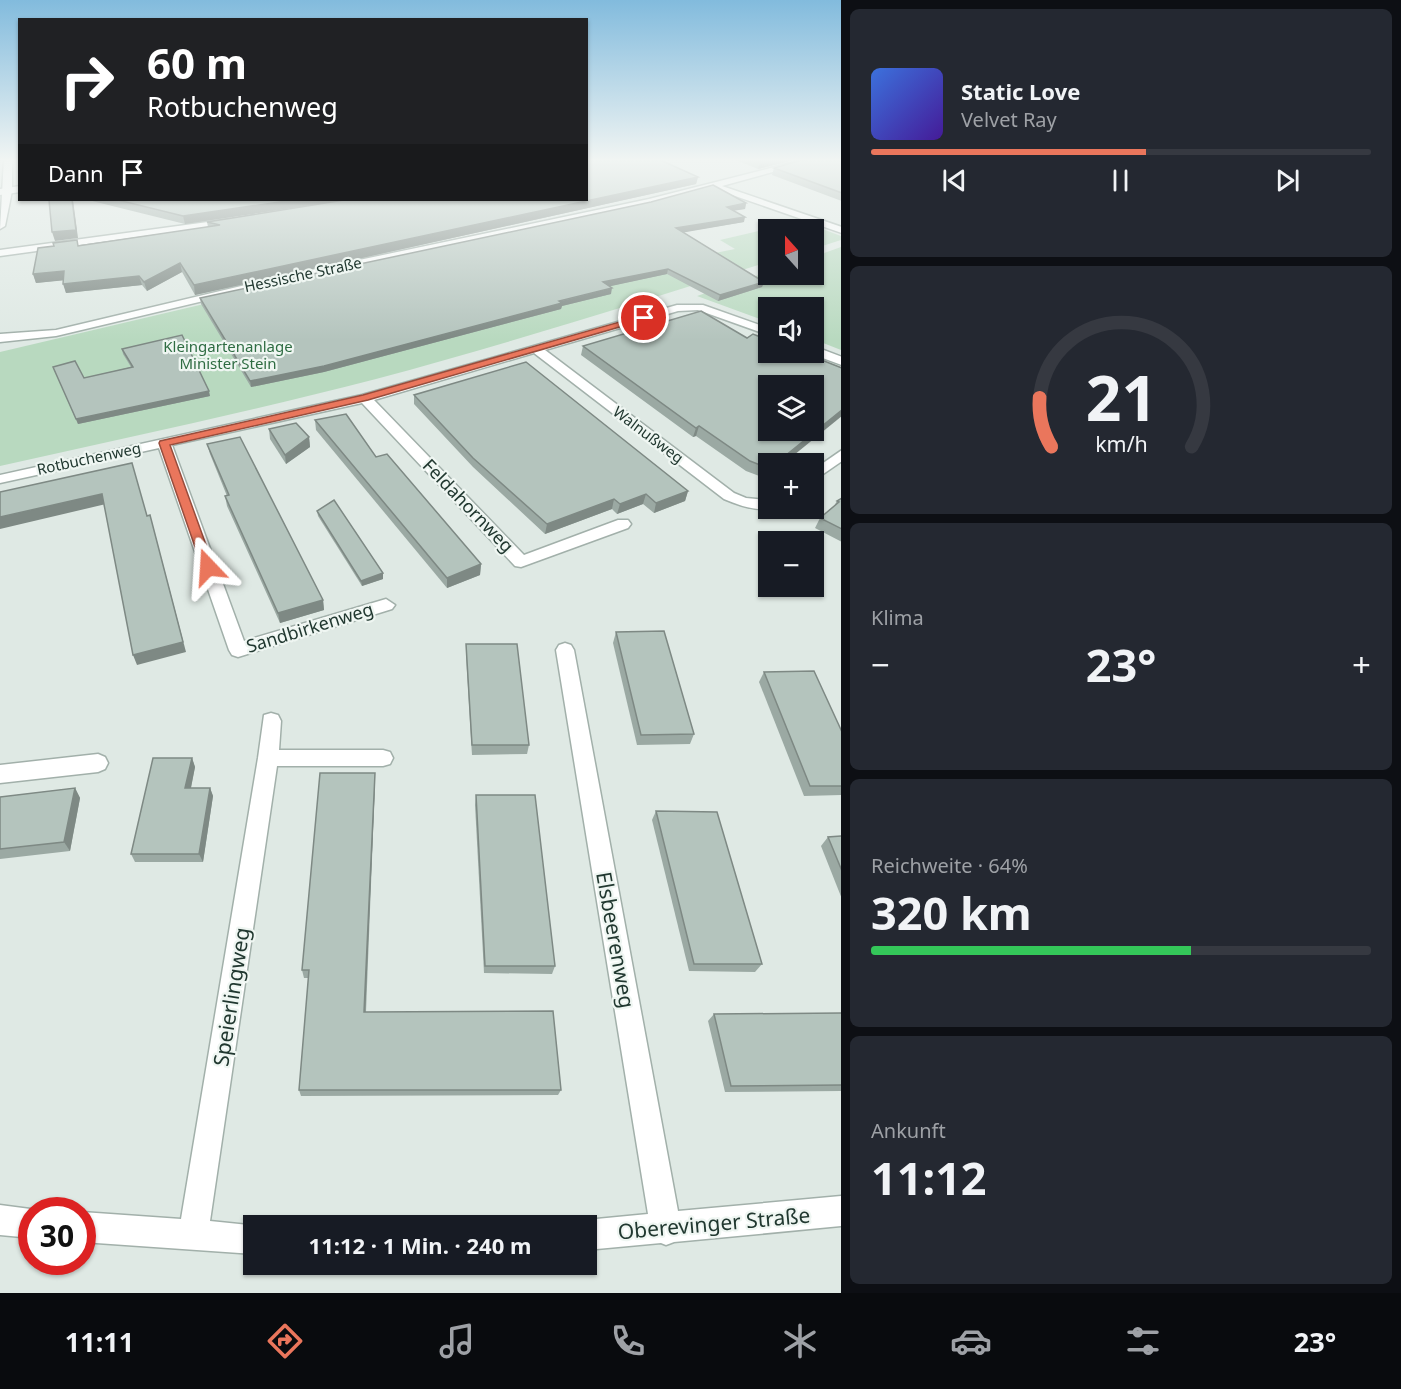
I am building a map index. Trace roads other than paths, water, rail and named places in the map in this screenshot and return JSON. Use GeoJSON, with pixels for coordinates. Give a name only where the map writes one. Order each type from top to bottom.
{"type":"FeatureCollection","features":[{"type":"Feature","properties":{"kind":"street","name":"Hessische Straße"},"geometry":{"type":"LineString","coordinates":[[0,339],[56,333],[271,282],[561,219]]}},
{"type":"Feature","properties":{"kind":"street"},"geometry":{"type":"LineString","coordinates":[[811,219],[841,230]]}},
{"type":"Feature","properties":{"kind":"street"},"geometry":{"type":"LineString","coordinates":[[0,253],[236,222]]}},
{"type":"Feature","properties":{"kind":"street","name":"Rotbuchenweg"},"geometry":{"type":"LineString","coordinates":[[0,479],[365,398],[690,306],[758,329]]}},
{"type":"Feature","properties":{"kind":"street","name":"Walnußweg"},"geometry":{"type":"LineString","coordinates":[[536,349],[729,496],[743,502],[758,504]]}},
{"type":"Feature","properties":{"kind":"street"},"geometry":{"type":"LineString","coordinates":[[824,354],[841,361]]}},
{"type":"Feature","properties":{"kind":"street","name":"Feldahornweg"},"geometry":{"type":"LineString","coordinates":[[365,398],[521,562],[623,524]]}},
{"type":"Feature","properties":{"kind":"street","name":"Sandbirkenweg"},"geometry":{"type":"LineString","coordinates":[[164,443],[238,650],[386,605]]}},
{"type":"Feature","properties":{"kind":"street"},"geometry":{"type":"LineString","coordinates":[[824,468],[841,455]]}},
{"type":"Feature","properties":{"kind":"street","name":"Elsbeerenweg"},"geometry":{"type":"LineString","coordinates":[[565,650],[666,1230]]}},
{"type":"Feature","properties":{"kind":"street","name":"Speierlingweg"},"geometry":{"type":"LineString","coordinates":[[193,1236],[268,758],[270,721]]}},
{"type":"Feature","properties":{"kind":"street"},"geometry":{"type":"LineString","coordinates":[[268,758],[383,758]]}},
{"type":"Feature","properties":{"kind":"street"},"geometry":{"type":"LineString","coordinates":[[0,774],[98,763]]}},
{"type":"Feature","properties":{"kind":"street","name":"Oberevinger Straße"},"geometry":{"type":"LineString","coordinates":[[597,1234],[666,1230],[841,1211]]}},
{"type":"Feature","properties":{"kind":"street"},"geometry":{"type":"LineString","coordinates":[[0,1220],[18,1222]]}},
{"type":"Feature","properties":{"kind":"street"},"geometry":{"type":"LineString","coordinates":[[96,1228],[243,1238]]}},
{"type":"Feature","properties":{"kind":"park label","name":"Kleingartenanlage Minister Stein"},"geometry":{"type":"Point","coordinates":[228,356]}}]}
